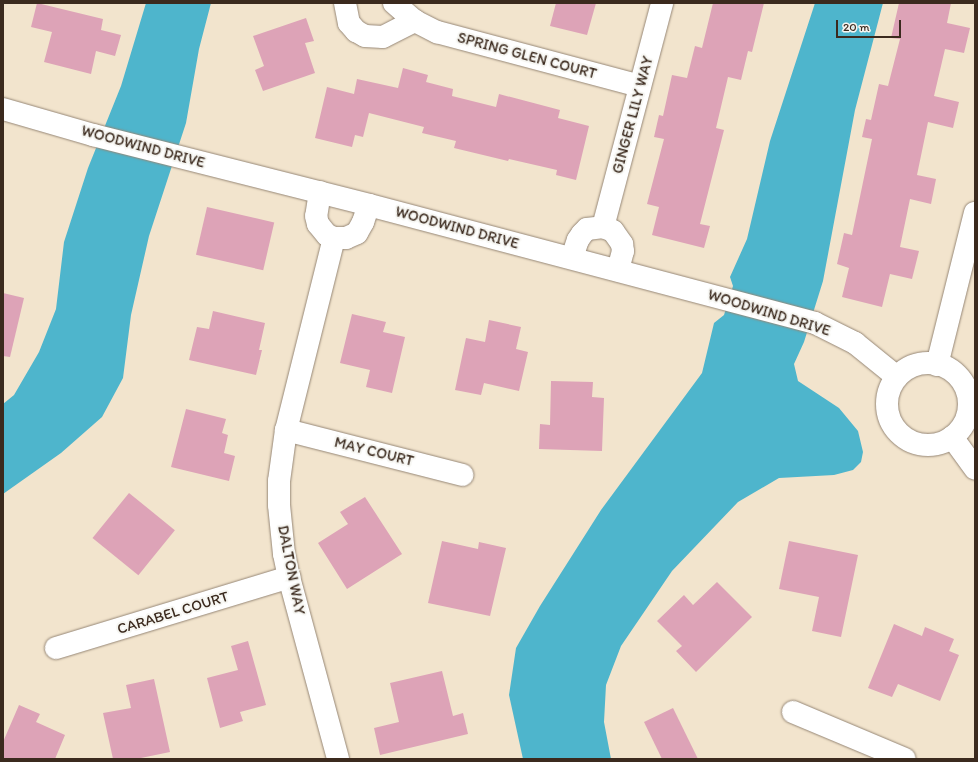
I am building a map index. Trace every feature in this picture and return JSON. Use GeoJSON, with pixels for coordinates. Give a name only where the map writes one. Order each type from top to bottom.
{"type":"FeatureCollection","features":[{"type":"Feature","properties":{"kind":"street"},"geometry":{"type":"LineString","coordinates":[[345,3],[349,23],[356,31],[365,36],[383,37],[415,21]]}},
{"type":"Feature","properties":{"kind":"street","name":"SPRING GLEN COURT"},"geometry":{"type":"LineString","coordinates":[[394,3],[415,21],[437,32],[461,40],[640,86]]}},
{"type":"Feature","properties":{"kind":"street","name":"GINGER LILY WAY"},"geometry":{"type":"LineString","coordinates":[[603,227],[662,3]]}},
{"type":"Feature","properties":{"kind":"street","name":"WOODWIND DRIVE"},"geometry":{"type":"LineString","coordinates":[[3,109],[93,135],[320,192],[814,323],[855,343],[897,376]]}},
{"type":"Feature","properties":{"kind":"street"},"geometry":{"type":"LineString","coordinates":[[320,192],[316,211],[318,224],[327,235],[334,238],[346,238],[357,233],[369,205]]}},
{"type":"Feature","properties":{"kind":"street"},"geometry":{"type":"LineString","coordinates":[[937,364],[975,213]]}},
{"type":"Feature","properties":{"kind":"street"},"geometry":{"type":"LineString","coordinates":[[572,258],[578,240],[582,234],[587,229],[603,227],[613,232],[622,244],[623,251],[618,270]]}},
{"type":"Feature","properties":{"kind":"street","name":"DALTON WAY"},"geometry":{"type":"LineString","coordinates":[[334,238],[286,430],[279,481],[279,505],[284,554],[289,577],[338,759]]}},
{"type":"Feature","properties":{"kind":"street"},"geometry":{"type":"LineString","coordinates":[[924,363],[937,364],[950,369],[965,386],[969,400],[968,414],[962,427],[952,437],[938,444],[924,445],[907,439],[896,430],[888,416],[886,402],[889,389],[897,376],[912,366],[924,363]]}},
{"type":"Feature","properties":{"kind":"street","name":"MAY COURT"},"geometry":{"type":"LineString","coordinates":[[286,430],[462,474]]}},
{"type":"Feature","properties":{"kind":"street"},"geometry":{"type":"LineString","coordinates":[[952,437],[975,469]]}},
{"type":"Feature","properties":{"kind":"street","name":"CARABEL COURT"},"geometry":{"type":"LineString","coordinates":[[56,648],[289,577]]}},
{"type":"Feature","properties":{"kind":"street"},"geometry":{"type":"LineString","coordinates":[[793,712],[905,759]]}},
{"type":"Feature","properties":{"kind":"water"},"geometry":{"type":"Polygon","coordinates":[[[146,3],[211,3],[199,49],[186,123],[149,236],[131,315],[123,378],[102,417],[61,453],[3,494],[3,404],[14,395],[39,352],[56,309],[64,242],[88,168],[121,86],[146,3]]]}},
{"type":"Feature","properties":{"kind":"water"},"geometry":{"type":"Polygon","coordinates":[[[815,3],[883,3],[855,110],[823,281],[804,342],[794,364],[798,381],[839,408],[858,431],[863,452],[861,462],[853,470],[834,475],[779,478],[738,502],[672,571],[621,646],[606,685],[604,722],[611,759],[523,759],[509,695],[516,648],[540,606],[601,510],[702,373],[714,323],[724,315],[733,286],[730,277],[747,239],[770,141],[815,3]]]}},
{"type":"Feature","properties":{"kind":"building"},"geometry":{"type":"Polygon","coordinates":[[[37,3],[103,19],[101,30],[121,35],[115,56],[96,51],[91,74],[44,62],[52,32],[31,27],[37,3]]]}},
{"type":"Feature","properties":{"kind":"building"},"geometry":{"type":"Polygon","coordinates":[[[556,3],[596,3],[587,35],[550,26],[556,3]]]}},
{"type":"Feature","properties":{"kind":"building"},"geometry":{"type":"Polygon","coordinates":[[[713,3],[764,3],[752,52],[748,51],[741,80],[728,77],[716,128],[724,130],[700,224],[710,226],[704,248],[652,235],[659,207],[647,204],[664,139],[654,137],[659,115],[663,116],[672,75],[687,78],[695,46],[702,48],[713,3]]]}},
{"type":"Feature","properties":{"kind":"building"},"geometry":{"type":"Polygon","coordinates":[[[899,3],[951,3],[947,23],[970,28],[964,53],[945,49],[934,96],[959,102],[953,128],[928,122],[917,175],[936,179],[931,204],[910,199],[900,247],[919,251],[912,279],[890,274],[882,307],[842,297],[849,268],[837,264],[844,233],[852,235],[872,139],[862,137],[866,119],[871,120],[879,84],[888,86],[900,39],[891,38],[899,3]]]}},
{"type":"Feature","properties":{"kind":"building"},"geometry":{"type":"Polygon","coordinates":[[[306,18],[314,41],[305,43],[315,73],[263,91],[255,70],[264,66],[253,36],[306,18]]]}},
{"type":"Feature","properties":{"kind":"building"},"geometry":{"type":"Polygon","coordinates":[[[403,68],[428,75],[426,82],[453,89],[452,96],[496,107],[499,94],[560,110],[558,118],[589,126],[576,180],[556,175],[557,170],[509,159],[508,161],[454,148],[456,141],[422,133],[424,127],[369,113],[363,137],[355,135],[352,147],[315,138],[327,87],[354,94],[357,79],[398,88],[403,68]]]}},
{"type":"Feature","properties":{"kind":"building"},"geometry":{"type":"Polygon","coordinates":[[[207,207],[274,223],[263,270],[196,255],[207,207]]]}},
{"type":"Feature","properties":{"kind":"building"},"geometry":{"type":"Polygon","coordinates":[[[3,293],[24,298],[10,357],[3,356],[3,293]]]}},
{"type":"Feature","properties":{"kind":"building"},"geometry":{"type":"Polygon","coordinates":[[[213,311],[265,323],[259,350],[262,350],[256,375],[189,360],[197,327],[209,329],[213,311]]]}},
{"type":"Feature","properties":{"kind":"building"},"geometry":{"type":"Polygon","coordinates":[[[352,314],[386,322],[383,332],[405,337],[392,393],[366,387],[370,370],[340,363],[352,314]]]}},
{"type":"Feature","properties":{"kind":"building"},"geometry":{"type":"Polygon","coordinates":[[[489,320],[521,327],[516,349],[528,352],[519,391],[484,383],[481,395],[455,390],[466,338],[485,342],[489,320]]]}},
{"type":"Feature","properties":{"kind":"building"},"geometry":{"type":"Polygon","coordinates":[[[551,381],[593,382],[592,397],[604,398],[602,451],[539,449],[540,424],[550,425],[551,381]]]}},
{"type":"Feature","properties":{"kind":"building"},"geometry":{"type":"Polygon","coordinates":[[[186,409],[226,419],[222,433],[228,435],[224,453],[235,456],[229,481],[171,467],[186,409]]]}},
{"type":"Feature","properties":{"kind":"building"},"geometry":{"type":"Polygon","coordinates":[[[129,493],[175,530],[138,575],[92,538],[129,493]]]}},
{"type":"Feature","properties":{"kind":"building"},"geometry":{"type":"Polygon","coordinates":[[[365,497],[402,554],[347,589],[318,543],[348,524],[340,512],[365,497]]]}},
{"type":"Feature","properties":{"kind":"building"},"geometry":{"type":"Polygon","coordinates":[[[442,541],[478,549],[479,542],[506,548],[490,616],[428,603],[442,541]]]}},
{"type":"Feature","properties":{"kind":"building"},"geometry":{"type":"Polygon","coordinates":[[[789,541],[858,555],[841,637],[812,631],[819,597],[779,589],[789,541]]]}},
{"type":"Feature","properties":{"kind":"building"},"geometry":{"type":"Polygon","coordinates":[[[717,582],[752,617],[696,672],[676,651],[682,646],[657,621],[684,595],[693,605],[717,582]]]}},
{"type":"Feature","properties":{"kind":"building"},"geometry":{"type":"Polygon","coordinates":[[[894,624],[922,636],[925,627],[954,639],[949,651],[959,655],[940,701],[898,684],[892,697],[868,688],[894,624]]]}},
{"type":"Feature","properties":{"kind":"building"},"geometry":{"type":"Polygon","coordinates":[[[248,641],[266,705],[240,712],[243,721],[220,728],[207,678],[238,670],[231,646],[248,641]]]}},
{"type":"Feature","properties":{"kind":"building"},"geometry":{"type":"Polygon","coordinates":[[[442,671],[453,716],[463,713],[468,734],[380,755],[374,728],[399,722],[390,683],[442,671]]]}},
{"type":"Feature","properties":{"kind":"building"},"geometry":{"type":"Polygon","coordinates":[[[154,679],[170,752],[136,759],[113,759],[103,713],[131,708],[126,685],[154,679]]]}},
{"type":"Feature","properties":{"kind":"building"},"geometry":{"type":"Polygon","coordinates":[[[19,705],[40,714],[36,722],[65,735],[55,759],[3,759],[3,742],[19,705]]]}},
{"type":"Feature","properties":{"kind":"building"},"geometry":{"type":"Polygon","coordinates":[[[673,708],[698,759],[662,759],[644,722],[673,708]]]}}]}
